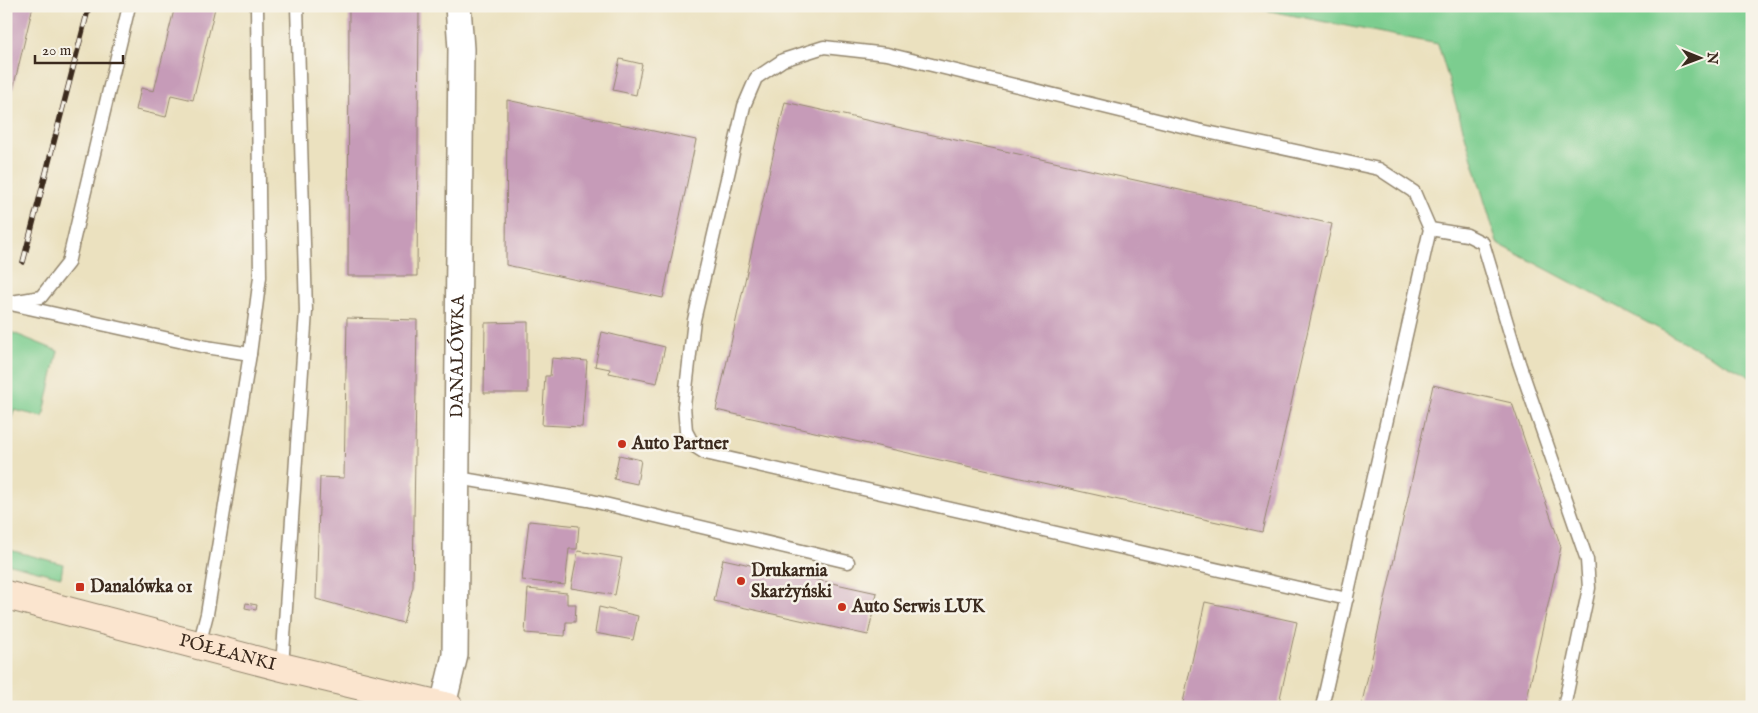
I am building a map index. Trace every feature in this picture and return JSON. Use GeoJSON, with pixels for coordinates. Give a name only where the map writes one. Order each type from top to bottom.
{"type":"FeatureCollection","features":[{"type":"Feature","properties":{"kind":"street","name":"DANALÓWKA"},"geometry":{"type":"LineString","coordinates":[[446,706],[455,656],[461,49],[458,6]]}},
{"type":"Feature","properties":{"kind":"street","name":"PÓŁŁANKI"},"geometry":{"type":"LineString","coordinates":[[6,595],[282,667],[399,702],[446,706]]}},
{"type":"Feature","properties":{"kind":"lane"},"geometry":{"type":"LineString","coordinates":[[8,303],[41,297],[68,262],[129,6]]}},
{"type":"Feature","properties":{"kind":"lane"},"geometry":{"type":"LineString","coordinates":[[199,645],[207,614],[250,354],[260,276],[257,6]]}},
{"type":"Feature","properties":{"kind":"lane"},"geometry":{"type":"LineString","coordinates":[[282,667],[306,311],[297,6]]}},
{"type":"Feature","properties":{"kind":"lane"},"geometry":{"type":"LineString","coordinates":[[1322,707],[1347,599],[1430,229],[1414,192],[1379,169],[1198,130],[887,54],[824,47],[783,60],[756,78],[744,106],[694,320],[684,406],[686,431],[694,446],[705,453],[1347,599]]}},
{"type":"Feature","properties":{"kind":"lane"},"geometry":{"type":"LineString","coordinates":[[1430,229],[1467,234],[1483,243],[1519,363],[1587,560],[1589,588],[1564,707]]}},
{"type":"Feature","properties":{"kind":"lane"},"geometry":{"type":"LineString","coordinates":[[8,303],[206,348],[250,354]]}},
{"type":"Feature","properties":{"kind":"lane"},"geometry":{"type":"LineString","coordinates":[[458,478],[588,500],[848,562]]}},
{"type":"Feature","properties":{"kind":"green space"},"geometry":{"type":"Polygon","coordinates":[[[1245,6],[1752,6],[1752,378],[1497,243],[1438,44],[1245,6]]]}},
{"type":"Feature","properties":{"kind":"green space"},"geometry":{"type":"Polygon","coordinates":[[[6,330],[58,351],[43,417],[14,410],[6,437],[6,330]]]}},
{"type":"Feature","properties":{"kind":"green space"},"geometry":{"type":"Polygon","coordinates":[[[6,549],[63,564],[61,577],[6,563],[6,549]]]}},
{"type":"Feature","properties":{"kind":"building"},"geometry":{"type":"Polygon","coordinates":[[[6,6],[33,6],[7,114],[6,114],[6,6]]]}},
{"type":"Feature","properties":{"kind":"building"},"geometry":{"type":"Polygon","coordinates":[[[175,6],[215,8],[193,100],[171,95],[166,117],[136,110],[141,88],[154,91],[175,6]]]}},
{"type":"Feature","properties":{"kind":"building"},"geometry":{"type":"Polygon","coordinates":[[[349,6],[419,6],[417,276],[348,276],[349,6]]]}},
{"type":"Feature","properties":{"kind":"building"},"geometry":{"type":"Polygon","coordinates":[[[545,6],[571,6],[571,10],[545,6]]]}},
{"type":"Feature","properties":{"kind":"building"},"geometry":{"type":"Polygon","coordinates":[[[620,59],[642,64],[636,95],[613,90],[620,59]]]}},
{"type":"Feature","properties":{"kind":"building"},"geometry":{"type":"Polygon","coordinates":[[[507,100],[696,140],[663,298],[506,265],[507,100]]]}},
{"type":"Feature","properties":{"kind":"building"},"geometry":{"type":"Polygon","coordinates":[[[785,102],[1332,224],[1262,532],[716,410],[785,102]]]}},
{"type":"Feature","properties":{"kind":"building"},"geometry":{"type":"Polygon","coordinates":[[[347,318],[417,320],[413,587],[403,623],[316,599],[320,477],[344,478],[347,318]]]}},
{"type":"Feature","properties":{"kind":"building"},"geometry":{"type":"Polygon","coordinates":[[[528,322],[528,393],[484,393],[485,323],[528,322]]]}},
{"type":"Feature","properties":{"kind":"building"},"geometry":{"type":"Polygon","coordinates":[[[602,332],[665,347],[657,383],[609,373],[610,369],[595,366],[602,332]]]}},
{"type":"Feature","properties":{"kind":"building"},"geometry":{"type":"Polygon","coordinates":[[[552,358],[587,361],[582,427],[542,425],[545,376],[550,376],[552,358]]]}},
{"type":"Feature","properties":{"kind":"building"},"geometry":{"type":"Polygon","coordinates":[[[1433,385],[1512,403],[1561,547],[1525,707],[1361,707],[1433,385]]]}},
{"type":"Feature","properties":{"kind":"building"},"geometry":{"type":"Polygon","coordinates":[[[619,455],[641,460],[637,484],[614,479],[619,455]]]}},
{"type":"Feature","properties":{"kind":"building"},"geometry":{"type":"Polygon","coordinates":[[[529,521],[579,526],[577,549],[569,549],[565,585],[522,580],[529,521]]]}},
{"type":"Feature","properties":{"kind":"building"},"geometry":{"type":"Polygon","coordinates":[[[578,551],[622,558],[615,595],[571,588],[578,551]]]}},
{"type":"Feature","properties":{"kind":"building"},"geometry":{"type":"Polygon","coordinates":[[[723,559],[877,593],[868,635],[714,601],[723,559]]]}},
{"type":"Feature","properties":{"kind":"building"},"geometry":{"type":"Polygon","coordinates":[[[528,589],[567,593],[567,604],[576,604],[575,622],[566,622],[565,636],[525,633],[528,589]]]}},
{"type":"Feature","properties":{"kind":"building"},"geometry":{"type":"Polygon","coordinates":[[[1205,602],[1297,622],[1278,707],[1182,707],[1205,602]]]}},
{"type":"Feature","properties":{"kind":"building"},"geometry":{"type":"Polygon","coordinates":[[[246,603],[257,605],[256,610],[245,608],[246,603]]]}},
{"type":"Feature","properties":{"kind":"building"},"geometry":{"type":"Polygon","coordinates":[[[599,607],[638,616],[633,640],[595,633],[599,607]]]}},
{"type":"Feature","properties":{"kind":"railway"},"geometry":{"type":"LineString","coordinates":[[23,262],[89,6]]}},
{"type":"Feature","properties":{"kind":"place","name":"Auto Partner"},"geometry":{"type":"Point","coordinates":[622,444]}},
{"type":"Feature","properties":{"kind":"place","name":"Drukarnia Skarżyński"},"geometry":{"type":"Point","coordinates":[741,581]}},
{"type":"Feature","properties":{"kind":"place","name":"Danalówka 01"},"geometry":{"type":"Point","coordinates":[80,587]}},
{"type":"Feature","properties":{"kind":"place","name":"Auto Serwis LUK"},"geometry":{"type":"Point","coordinates":[842,607]}}]}
